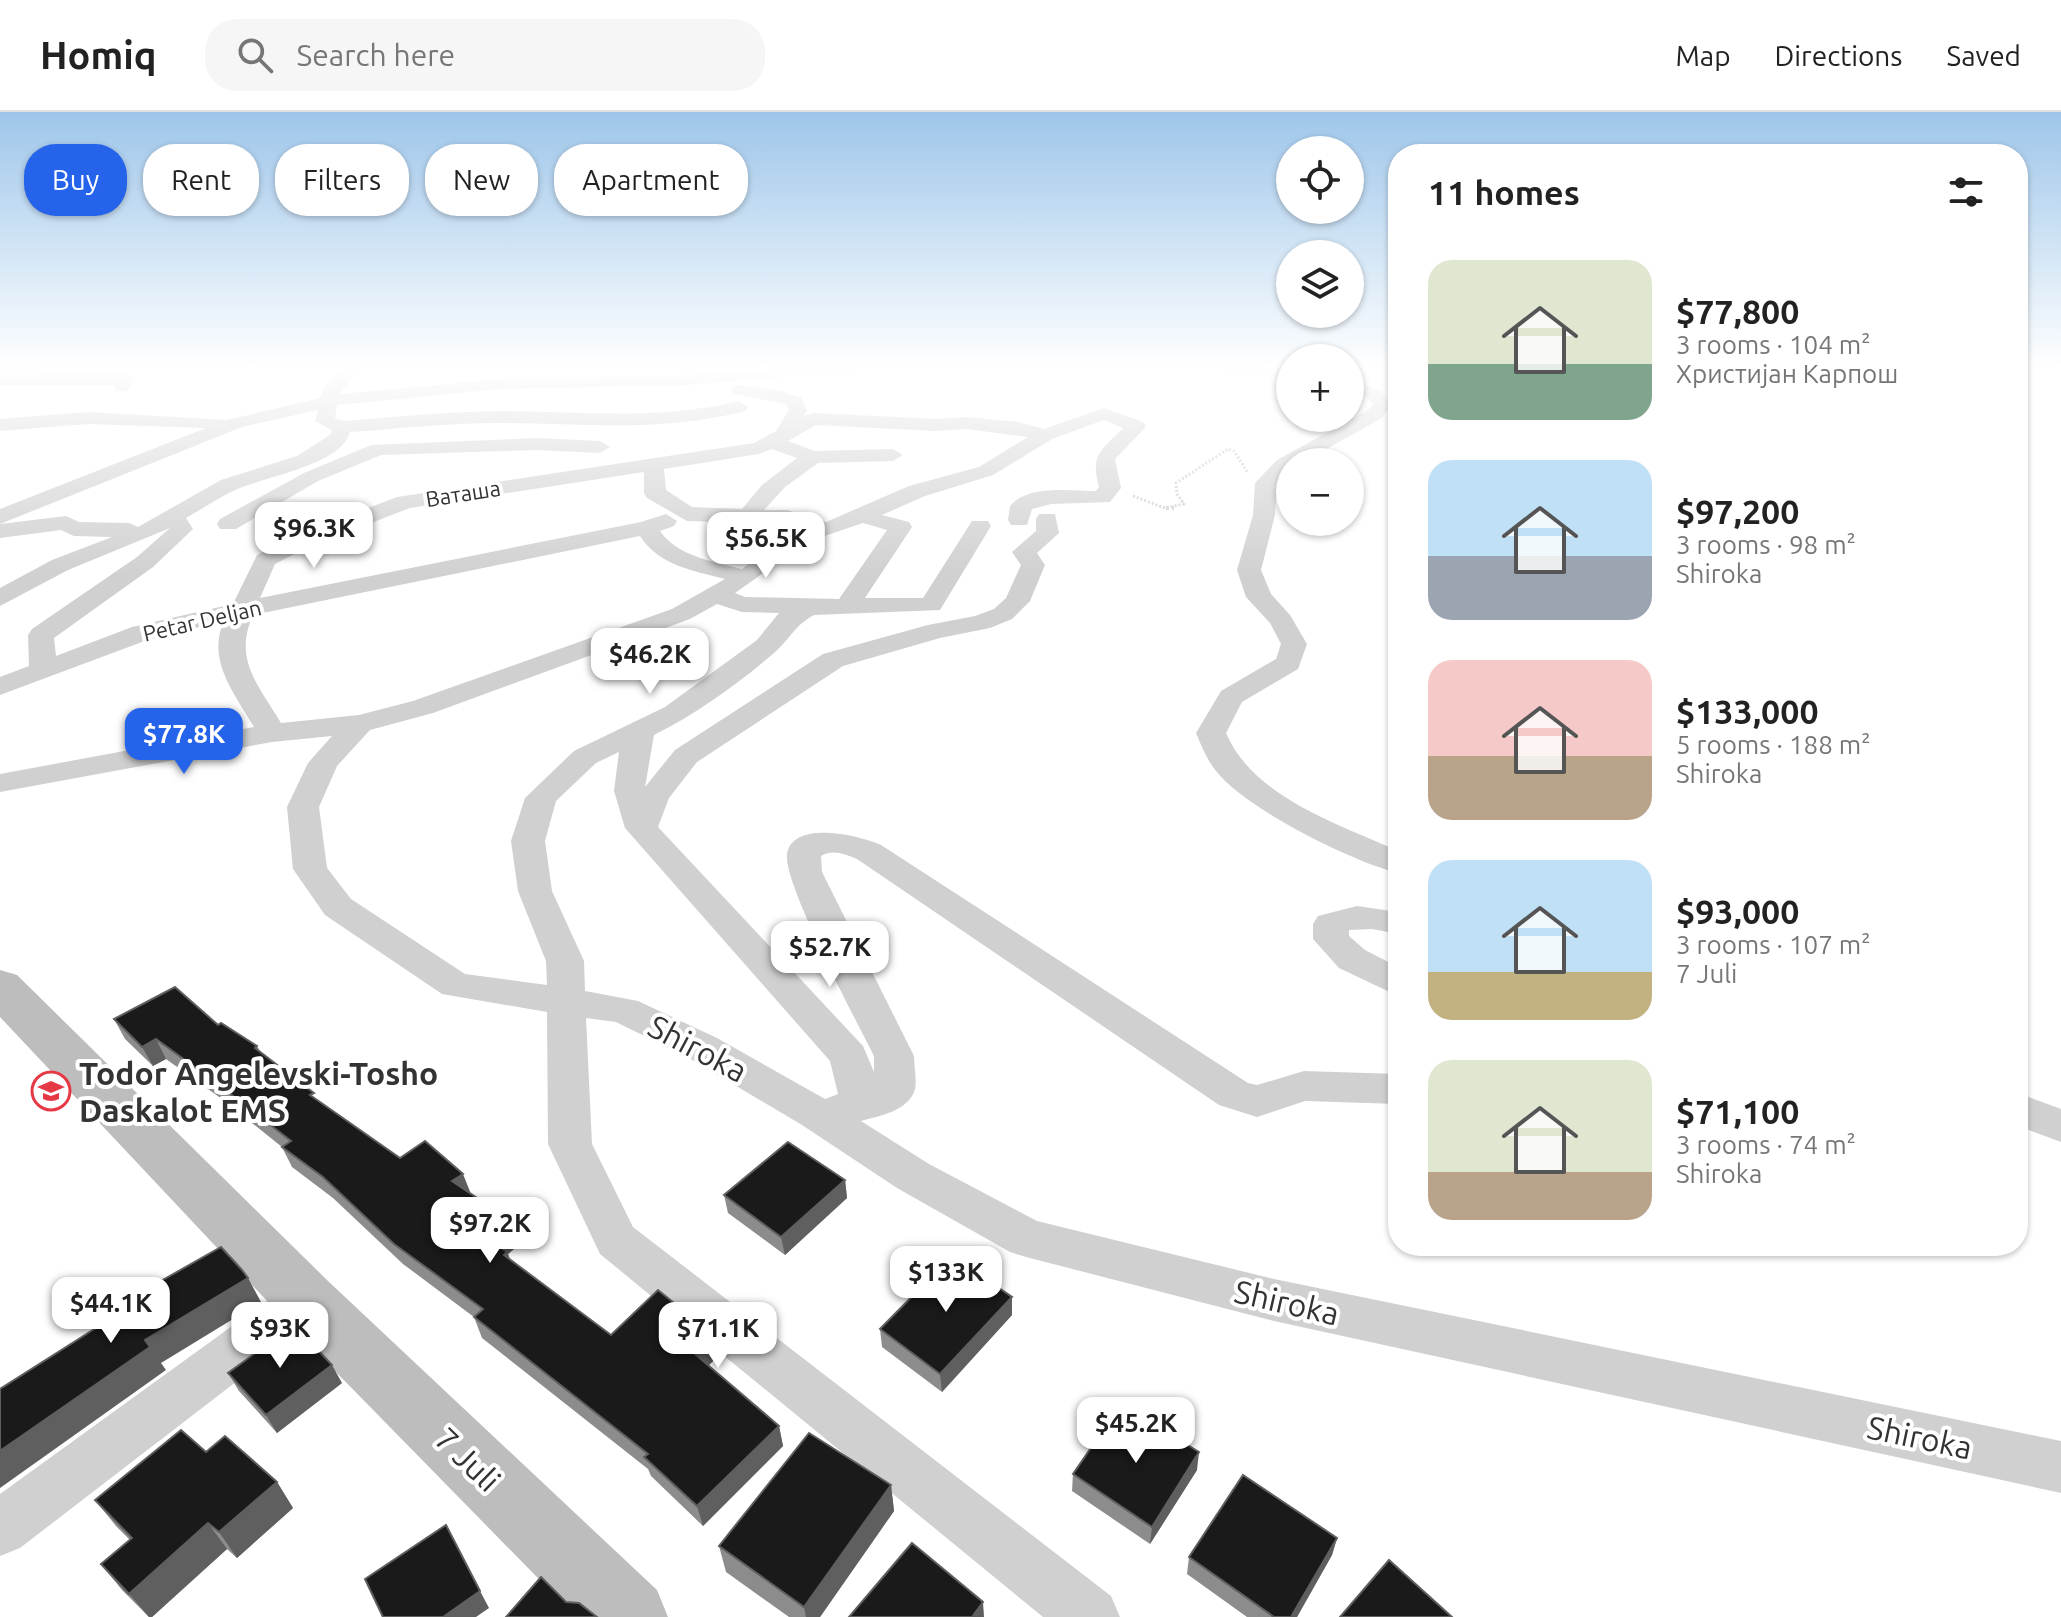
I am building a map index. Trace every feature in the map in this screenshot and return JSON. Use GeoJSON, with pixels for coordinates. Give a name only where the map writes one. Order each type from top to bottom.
{"type":"FeatureCollection","features":[{"type":"Feature","properties":{"kind":"street"},"geometry":{"type":"LineString","coordinates":[[0,517],[205,435]]}},
{"type":"Feature","properties":{"kind":"street"},"geometry":{"type":"LineString","coordinates":[[0,598],[60,565],[154,526],[229,485],[304,460],[326,448],[340,435]]}},
{"type":"Feature","properties":{"kind":"street"},"geometry":{"type":"LineString","coordinates":[[405,502],[451,476],[600,447],[626,435]]}},
{"type":"Feature","properties":{"kind":"street"},"geometry":{"type":"LineString","coordinates":[[781,435],[778,440],[812,457],[893,455]]}},
{"type":"Feature","properties":{"kind":"street","name":"Ваташа"},"geometry":{"type":"LineString","coordinates":[[272,733],[232,663],[231,635],[265,560],[333,528],[405,502],[718,457],[786,435]]}},
{"type":"Feature","properties":{"kind":"street"},"geometry":{"type":"LineString","coordinates":[[0,783],[272,733],[360,724],[475,690],[640,631],[716,595],[746,577],[799,537],[862,516],[917,491],[986,471],[1045,435]]}},
{"type":"Feature","properties":{"kind":"street"},"geometry":{"type":"LineString","coordinates":[[1019,520],[1021,506],[1034,499],[1054,495],[1102,497],[1110,488],[1104,468],[1105,458],[1127,435]]}},
{"type":"Feature","properties":{"kind":"street"},"geometry":{"type":"LineString","coordinates":[[1336,435],[1284,464],[1266,483],[1264,515],[1249,570],[1259,597],[1281,620],[1294,644],[1288,663],[1231,697],[1211,733],[1229,768],[1252,788],[1343,838],[1388,858]]}},
{"type":"Feature","properties":{"kind":"street"},"geometry":{"type":"LineString","coordinates":[[326,448],[537,444],[600,447]]}},
{"type":"Feature","properties":{"kind":"street"},"geometry":{"type":"LineString","coordinates":[[333,528],[228,524],[311,477],[378,449]]}},
{"type":"Feature","properties":{"kind":"street"},"geometry":{"type":"LineString","coordinates":[[749,515],[781,479],[812,457]]}},
{"type":"Feature","properties":{"kind":"street"},"geometry":{"type":"LineString","coordinates":[[654,466],[655,493],[687,514],[787,517],[823,528]]}},
{"type":"Feature","properties":{"kind":"street","name":"Petar Deljan"},"geometry":{"type":"LineString","coordinates":[[0,687],[141,633],[243,609],[647,528],[687,514]]}},
{"type":"Feature","properties":{"kind":"street"},"geometry":{"type":"LineString","coordinates":[[847,606],[901,527],[862,516]]}},
{"type":"Feature","properties":{"kind":"street"},"geometry":{"type":"LineString","coordinates":[[648,837],[654,796],[686,756],[833,660],[937,631],[981,623],[1003,614],[1017,601],[1033,565],[1024,552],[1048,533],[1047,519]]}},
{"type":"Feature","properties":{"kind":"street"},"geometry":{"type":"LineString","coordinates":[[0,531],[66,523],[74,529],[179,523],[182,529],[145,562],[41,635],[43,671]]}},
{"type":"Feature","properties":{"kind":"street"},"geometry":{"type":"LineString","coordinates":[[931,605],[980,526]]}},
{"type":"Feature","properties":{"kind":"street"},"geometry":{"type":"LineString","coordinates":[[647,528],[651,540],[684,559],[746,577]]}},
{"type":"Feature","properties":{"kind":"street"},"geometry":{"type":"LineString","coordinates":[[716,595],[742,604],[809,607],[931,605],[1003,614]]}},
{"type":"Feature","properties":{"kind":"street"},"geometry":{"type":"LineString","coordinates":[[809,607],[788,619],[766,646],[675,713],[585,757],[541,798],[528,841],[535,891],[565,961],[570,1144],[616,1240],[1090,1617]]}},
{"type":"Feature","properties":{"kind":"street","name":"Shiroka"},"geometry":{"type":"LineString","coordinates":[[360,724],[323,763],[303,807],[310,869],[338,907],[455,985],[624,1010],[703,1048],[817,1114],[913,1176],[1026,1238],[1274,1300],[2061,1467]]}},
{"type":"Feature","properties":{"kind":"street"},"geometry":{"type":"LineString","coordinates":[[640,731],[627,777],[630,807],[648,837],[849,1056],[861,1105]]}},
{"type":"Feature","properties":{"kind":"street"},"geometry":{"type":"LineString","coordinates":[[817,1114],[878,1101],[894,1089],[894,1056],[805,872],[804,852],[818,841],[845,841],[869,852],[1234,1094],[1257,1101],[1304,1086],[1388,1089]]}},
{"type":"Feature","properties":{"kind":"street"},"geometry":{"type":"LineString","coordinates":[[1388,921],[1350,916],[1331,924],[1331,939],[1352,959],[1388,978]]}},
{"type":"Feature","properties":{"kind":"street","name":"7 Juli"},"geometry":{"type":"LineString","coordinates":[[0,987],[306,1300],[630,1617]]}},
{"type":"Feature","properties":{"kind":"street"},"geometry":{"type":"LineString","coordinates":[[2028,1113],[2061,1126]]}},
{"type":"Feature","properties":{"kind":"street"},"geometry":{"type":"LineString","coordinates":[[0,1528],[306,1300]]}},
{"type":"Feature","properties":{"kind":"path"},"geometry":{"type":"LineString","coordinates":[[1110,488],[1166,509],[1178,509],[1184,504],[1177,494],[1176,483],[1228,449],[1234,451],[1250,476],[1266,483]]}},
{"type":"Feature","properties":{"kind":"building"},"geometry":{"type":"Polygon","coordinates":[[[175,987],[218,1025],[221,1023],[257,1046],[255,1048],[314,1093],[310,1095],[400,1158],[425,1141],[463,1174],[452,1181],[514,1223],[492,1241],[507,1252],[504,1255],[611,1335],[658,1290],[714,1335],[695,1354],[779,1426],[697,1506],[644,1457],[648,1454],[474,1317],[483,1309],[394,1244],[323,1177],[282,1147],[291,1141],[156,1039],[142,1047],[114,1019],[175,987]]]}},
{"type":"Feature","properties":{"kind":"building"},"geometry":{"type":"Polygon","coordinates":[[[788,1142],[845,1180],[781,1237],[724,1195],[788,1142]]]}},
{"type":"Feature","properties":{"kind":"building"},"geometry":{"type":"Polygon","coordinates":[[[221,1247],[248,1278],[145,1340],[150,1347],[0,1451],[0,1389],[148,1295],[145,1290],[221,1247]]]}},
{"type":"Feature","properties":{"kind":"building"},"geometry":{"type":"Polygon","coordinates":[[[952,1256],[1012,1297],[940,1374],[880,1329],[952,1256]]]}},
{"type":"Feature","properties":{"kind":"building"},"geometry":{"type":"Polygon","coordinates":[[[294,1325],[332,1365],[266,1415],[228,1373],[294,1325]]]}},
{"type":"Feature","properties":{"kind":"building"},"geometry":{"type":"Polygon","coordinates":[[[1121,1404],[1199,1452],[1152,1527],[1073,1474],[1121,1404]]]}},
{"type":"Feature","properties":{"kind":"building"},"geometry":{"type":"Polygon","coordinates":[[[181,1430],[206,1452],[225,1436],[277,1482],[219,1532],[208,1523],[129,1594],[101,1564],[132,1538],[95,1500],[181,1430]]]}},
{"type":"Feature","properties":{"kind":"building"},"geometry":{"type":"Polygon","coordinates":[[[809,1433],[891,1485],[804,1607],[719,1546],[809,1433]]]}},
{"type":"Feature","properties":{"kind":"building"},"geometry":{"type":"Polygon","coordinates":[[[1243,1475],[1337,1538],[1291,1617],[1274,1617],[1189,1557],[1243,1475]]]}},
{"type":"Feature","properties":{"kind":"building"},"geometry":{"type":"Polygon","coordinates":[[[446,1525],[480,1591],[443,1617],[383,1617],[365,1579],[446,1525]]]}},
{"type":"Feature","properties":{"kind":"building"},"geometry":{"type":"Polygon","coordinates":[[[912,1543],[983,1602],[972,1617],[849,1617],[912,1543]]]}},
{"type":"Feature","properties":{"kind":"building"},"geometry":{"type":"Polygon","coordinates":[[[1389,1560],[1452,1617],[1340,1617],[1389,1560]]]}},
{"type":"Feature","properties":{"kind":"building"},"geometry":{"type":"Polygon","coordinates":[[[541,1577],[566,1602],[579,1603],[597,1617],[506,1617],[541,1577]]]}},
{"type":"Feature","properties":{"kind":"place","name":"Todor Angelevski-Tosho Daskalot EMS"},"geometry":{"type":"Point","coordinates":[51,1091]}}]}
